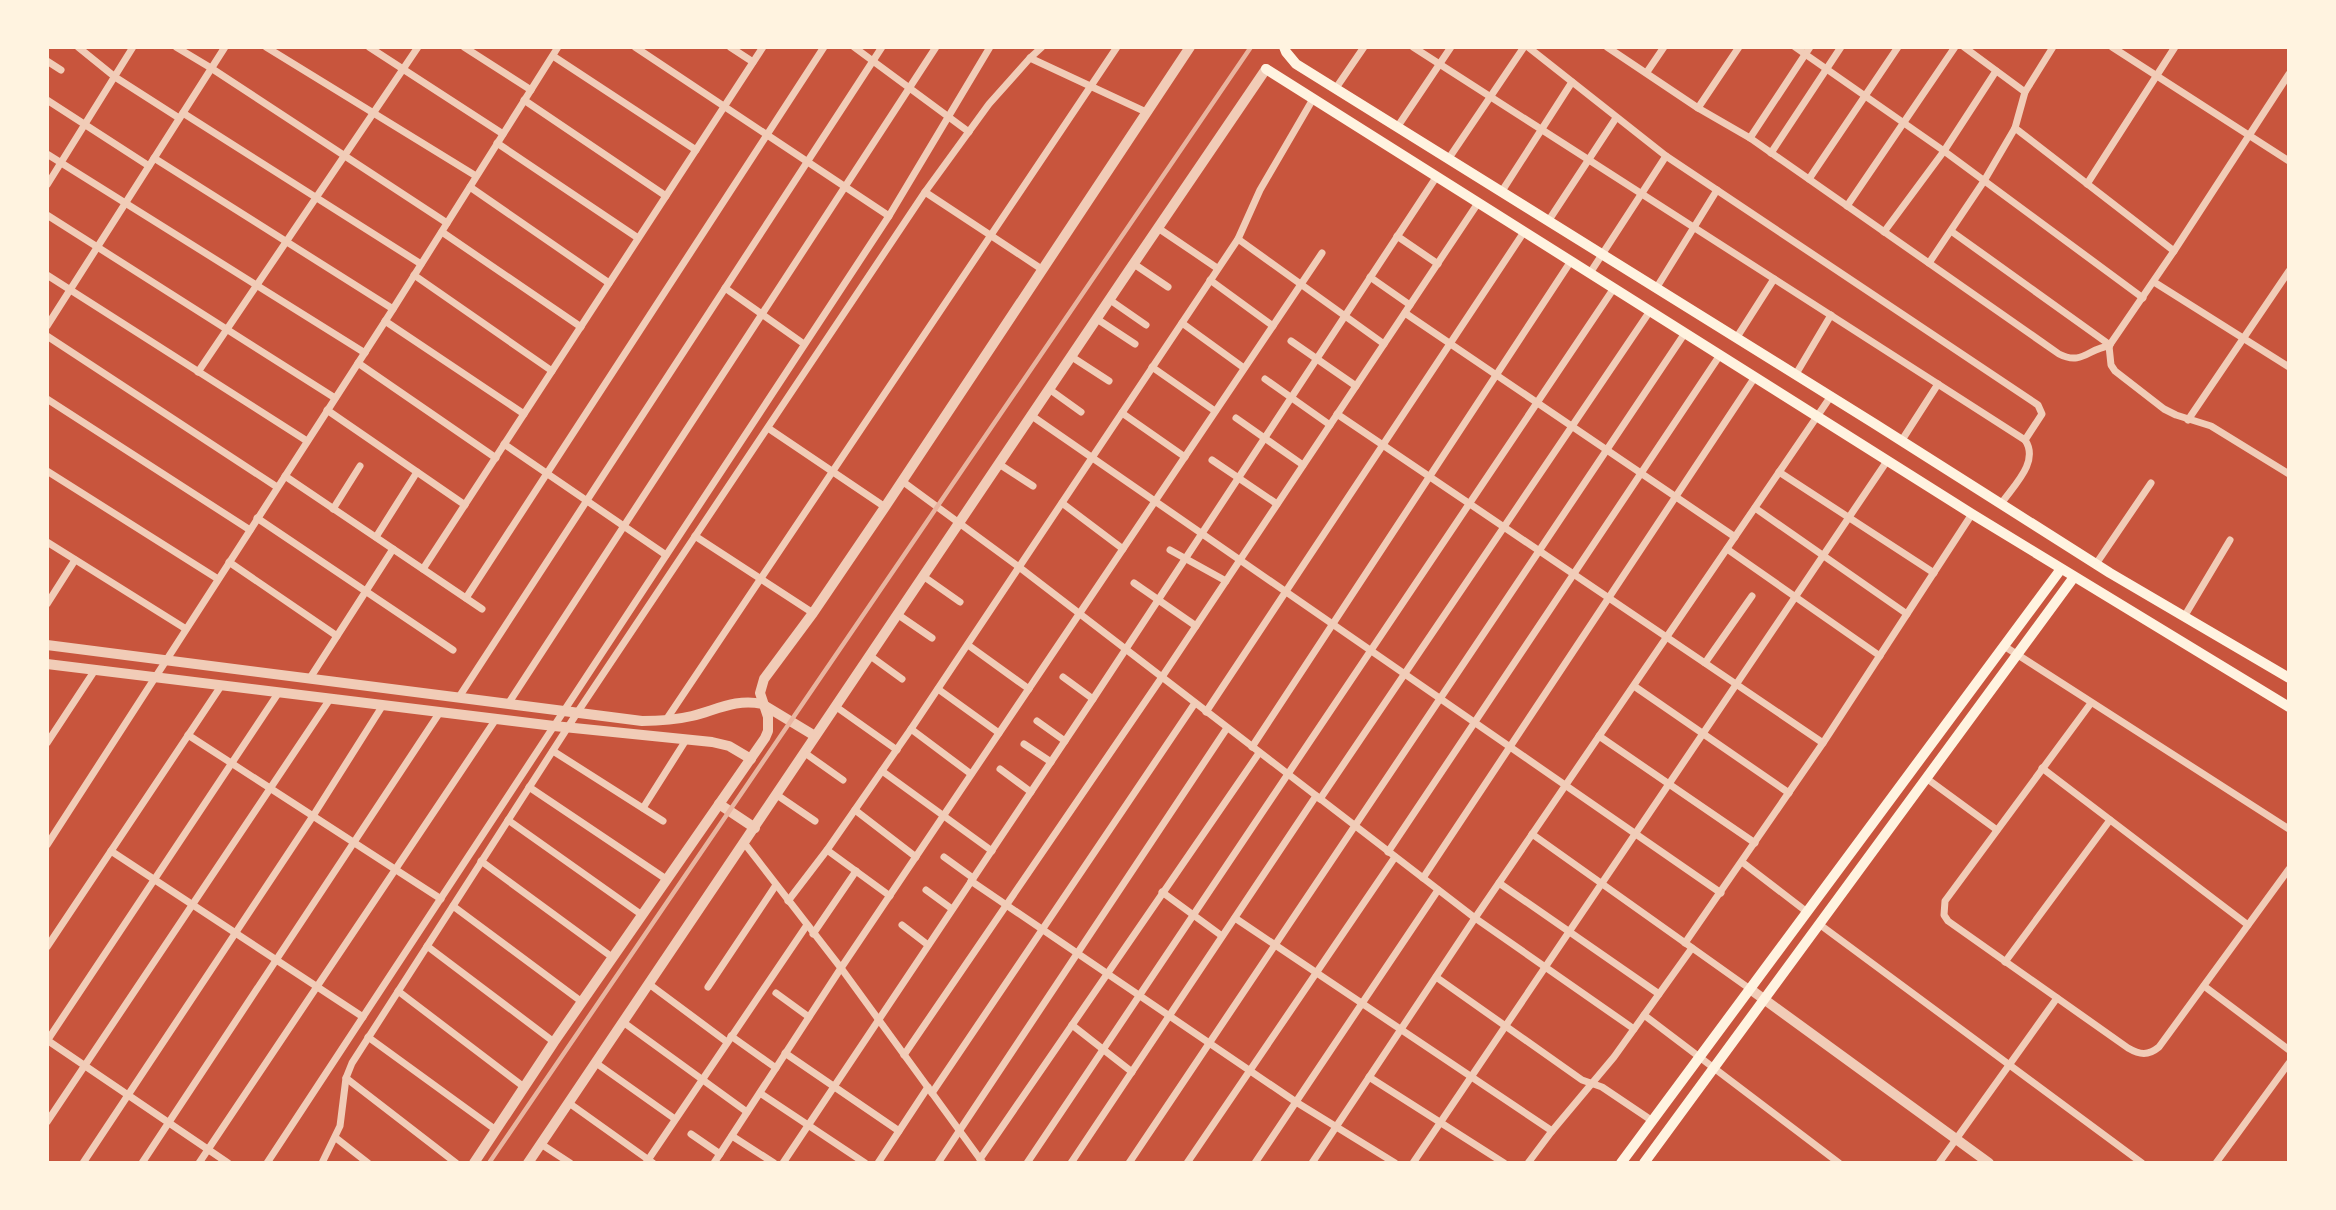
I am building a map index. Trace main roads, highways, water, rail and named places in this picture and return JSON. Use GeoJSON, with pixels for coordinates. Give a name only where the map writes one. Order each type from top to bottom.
{"type":"FeatureCollection","features":[{"type":"Feature","properties":{"kind":"main road"},"geometry":{"type":"LineString","coordinates":[[1284,47],[1296,64],[1902,440],[2096,565],[2289,678]]}},
{"type":"Feature","properties":{"kind":"main road"},"geometry":{"type":"LineString","coordinates":[[1266,69],[1972,514],[2289,707]]}},
{"type":"Feature","properties":{"kind":"main road"},"geometry":{"type":"LineString","coordinates":[[1622,1163],[2061,569]]}},
{"type":"Feature","properties":{"kind":"main road"},"geometry":{"type":"LineString","coordinates":[[1644,1163],[2074,577]]}},
{"type":"Feature","properties":{"kind":"main road"},"geometry":{"type":"LineString","coordinates":[[2193,650],[2206,630]]}},
{"type":"Feature","properties":{"kind":"railway"},"geometry":{"type":"LineString","coordinates":[[489,1163],[1251,47]]}}]}
